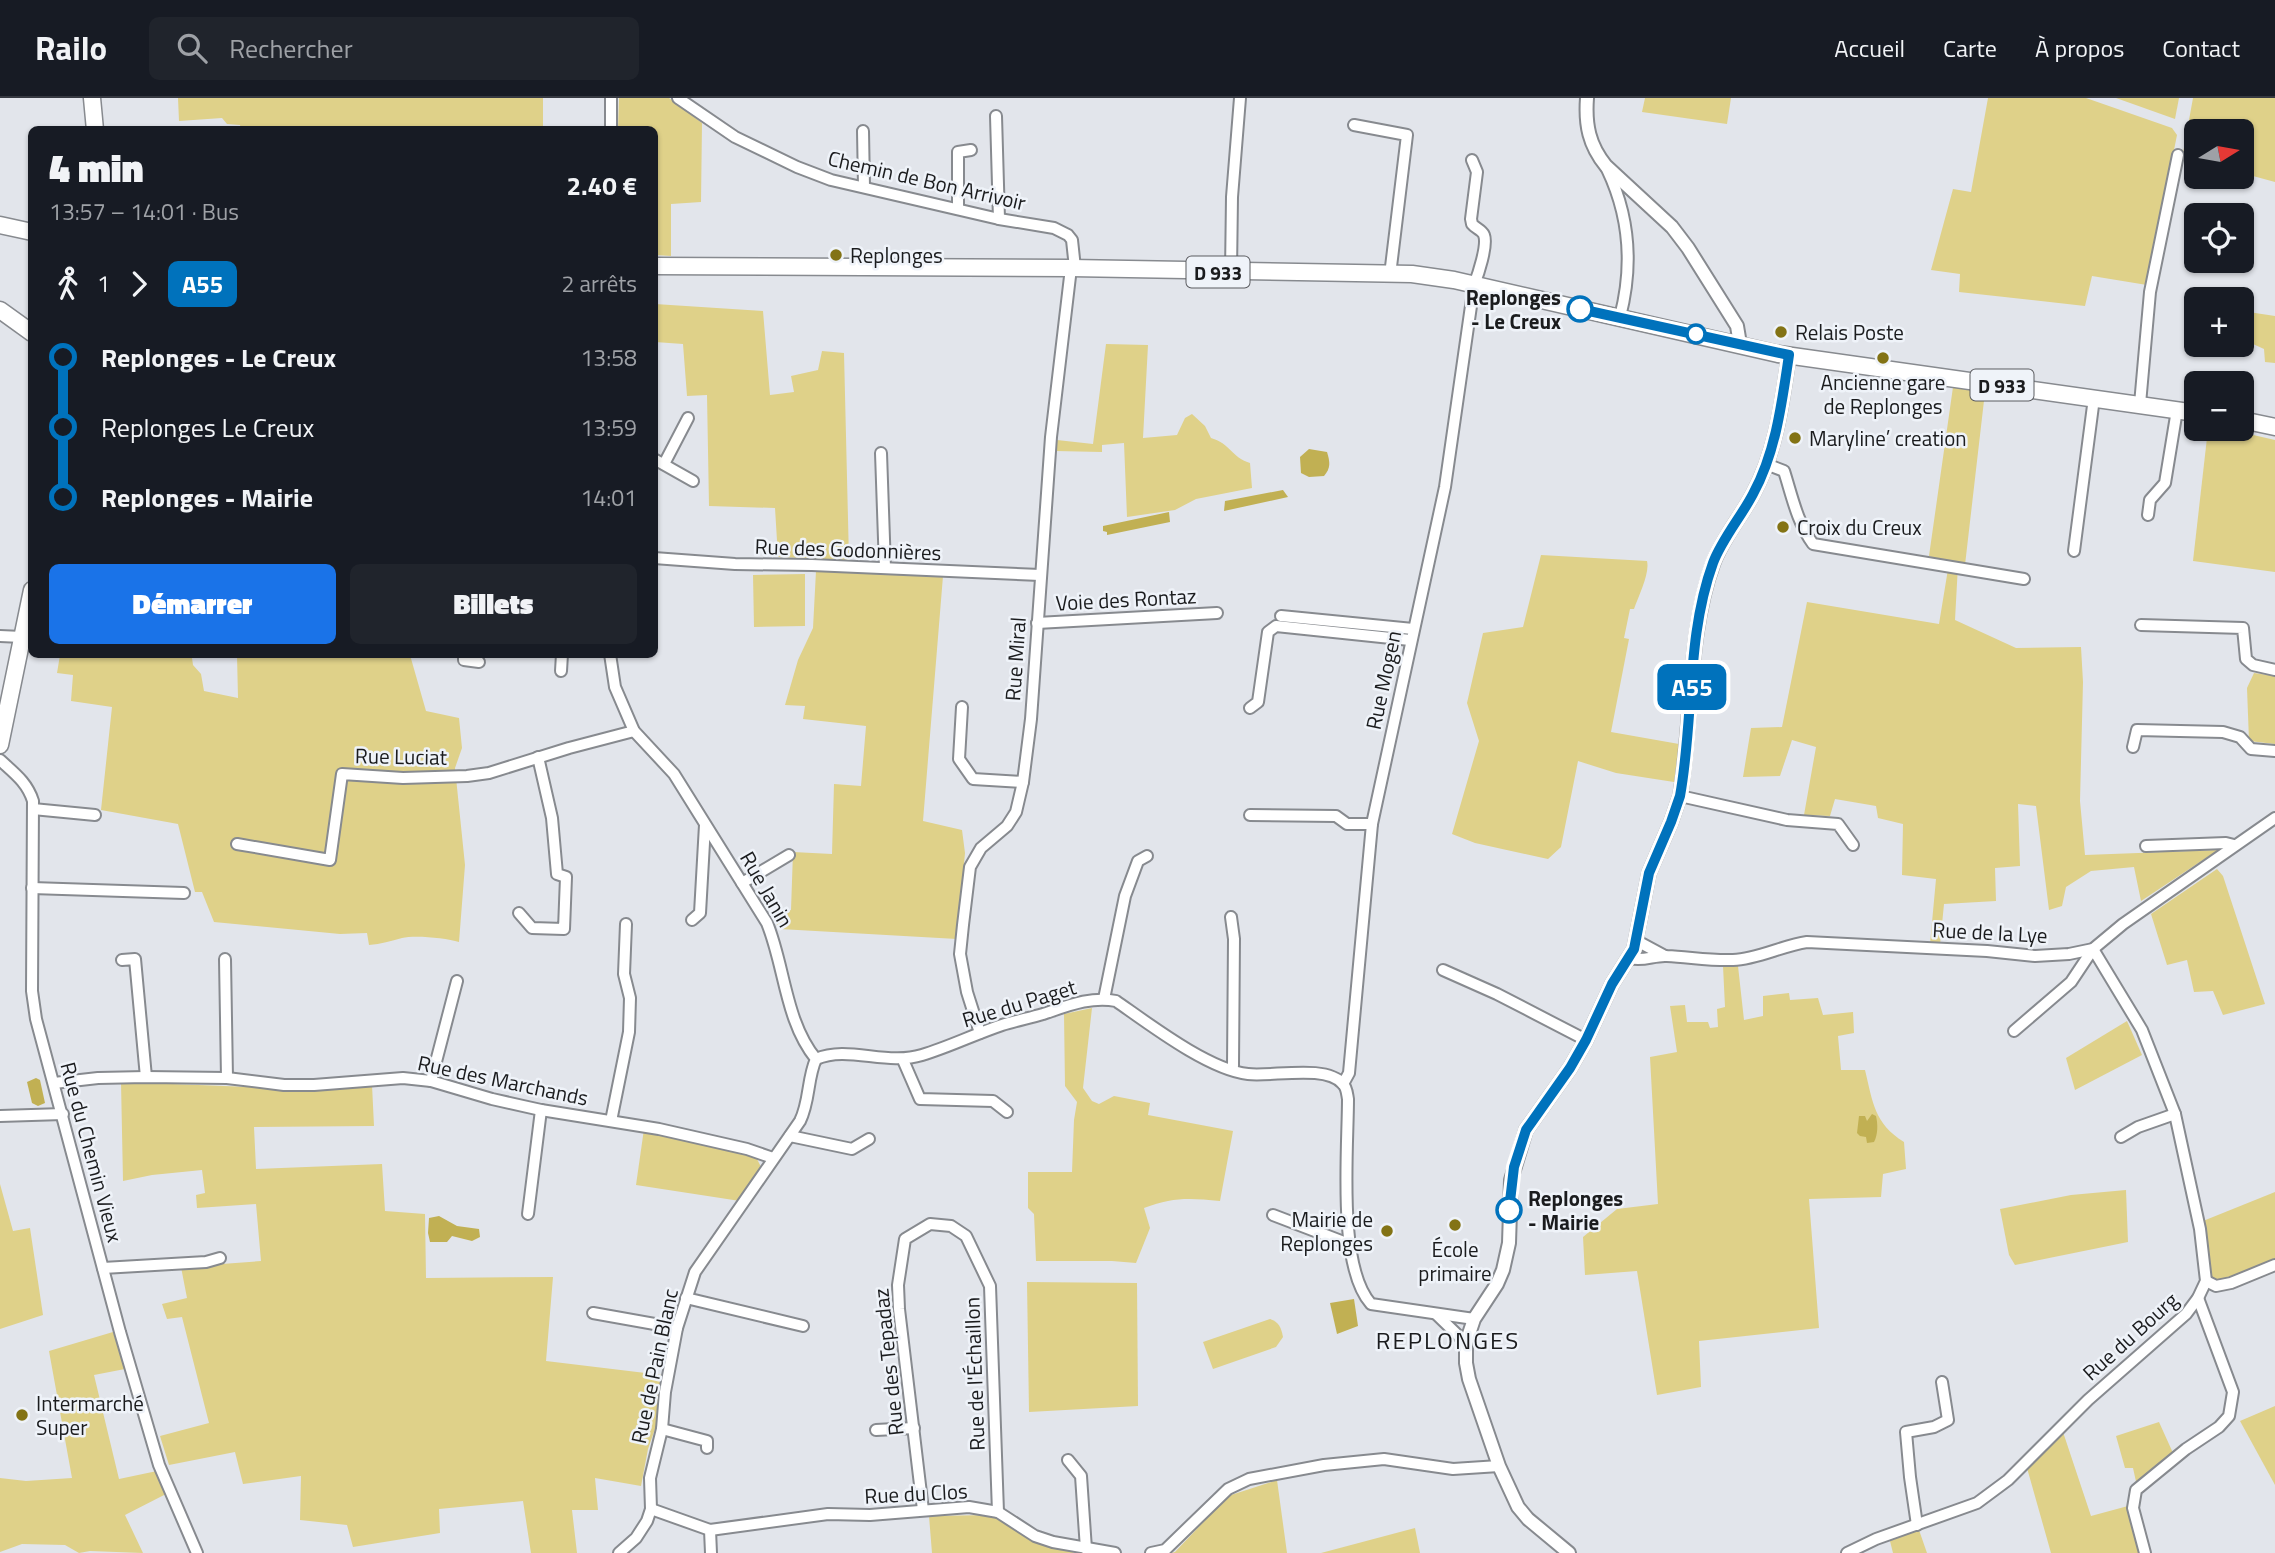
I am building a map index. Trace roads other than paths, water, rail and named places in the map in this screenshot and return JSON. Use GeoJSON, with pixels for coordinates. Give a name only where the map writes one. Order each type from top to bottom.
{"type":"FeatureCollection","features":[{"type":"Feature","properties":{"kind":"main road"},"geometry":{"type":"LineString","coordinates":[[92,98],[95,126]]}},
{"type":"Feature","properties":{"kind":"main road"},"geometry":{"type":"LineString","coordinates":[[0,225],[28,231]]}},
{"type":"Feature","properties":{"kind":"main road","name":"D 933"},"geometry":{"type":"LineString","coordinates":[[658,266],[1073,268],[1437,277],[1789,355],[2184,411]]}},
{"type":"Feature","properties":{"kind":"main road"},"geometry":{"type":"LineString","coordinates":[[0,310],[28,330]]}},
{"type":"Feature","properties":{"kind":"main road"},"geometry":{"type":"LineString","coordinates":[[2254,423],[2275,427]]}},
{"type":"Feature","properties":{"kind":"main road"},"geometry":{"type":"LineString","coordinates":[[0,745],[28,609]]}},
{"type":"Feature","properties":{"kind":"street"},"geometry":{"type":"LineString","coordinates":[[611,98],[611,126]]}},
{"type":"Feature","properties":{"kind":"street","name":"Chemin de Bon Arrivoir"},"geometry":{"type":"LineString","coordinates":[[678,98],[721,129],[757,149],[831,180],[999,219],[1044,226],[1068,235],[1074,246],[1073,268]]}},
{"type":"Feature","properties":{"kind":"street"},"geometry":{"type":"LineString","coordinates":[[1231,272],[1232,197],[1240,98]]}},
{"type":"Feature","properties":{"kind":"street"},"geometry":{"type":"LineString","coordinates":[[1587,98],[1589,140],[1597,155],[1672,227],[1688,248],[1737,326],[1740,344]]}},
{"type":"Feature","properties":{"kind":"street"},"geometry":{"type":"LineString","coordinates":[[996,116],[999,219]]}},
{"type":"Feature","properties":{"kind":"street"},"geometry":{"type":"LineString","coordinates":[[1354,125],[1407,135],[1390,275]]}},
{"type":"Feature","properties":{"kind":"street"},"geometry":{"type":"LineString","coordinates":[[863,131],[864,187]]}},
{"type":"Feature","properties":{"kind":"street"},"geometry":{"type":"LineString","coordinates":[[958,209],[958,152],[971,150]]}},
{"type":"Feature","properties":{"kind":"street"},"geometry":{"type":"LineString","coordinates":[[2140,404],[2150,292],[2178,155]]}},
{"type":"Feature","properties":{"kind":"street","name":"Rue Mogen"},"geometry":{"type":"LineString","coordinates":[[1343,1084],[1349,1073],[1372,824],[1445,487],[1474,285],[1485,239],[1471,219],[1477,173],[1472,160]]}},
{"type":"Feature","properties":{"kind":"street"},"geometry":{"type":"LineString","coordinates":[[1606,166],[1619,200],[1630,257],[1620,317]]}},
{"type":"Feature","properties":{"kind":"street"},"geometry":{"type":"LineString","coordinates":[[1619,200],[1634,192]]}},
{"type":"Feature","properties":{"kind":"street","name":"Rue Miral"},"geometry":{"type":"LineString","coordinates":[[980,1033],[967,992],[960,954],[970,867],[981,848],[1007,826],[1016,811],[1023,782],[1051,437],[1073,268]]}},
{"type":"Feature","properties":{"kind":"street"},"geometry":{"type":"LineString","coordinates":[[1569,1553],[1528,1519],[1518,1507],[1499,1466],[1469,1379],[1466,1343],[1474,1318],[1497,1284],[1503,1270],[1509,1243],[1511,1180],[1526,1130],[1570,1068],[1637,941],[1649,873],[1680,796],[1703,599],[1714,561],[1754,494],[1766,464],[1782,406],[1789,355]]}},
{"type":"Feature","properties":{"kind":"street"},"geometry":{"type":"LineString","coordinates":[[2074,551],[2094,398]]}},
{"type":"Feature","properties":{"kind":"street"},"geometry":{"type":"LineString","coordinates":[[2148,515],[2150,500],[2165,483],[2177,410]]}},
{"type":"Feature","properties":{"kind":"street"},"geometry":{"type":"LineString","coordinates":[[688,418],[659,462],[693,481]]}},
{"type":"Feature","properties":{"kind":"street"},"geometry":{"type":"LineString","coordinates":[[881,453],[885,568]]}},
{"type":"Feature","properties":{"kind":"street"},"geometry":{"type":"LineString","coordinates":[[1766,464],[1784,471],[1797,515],[1813,544],[2024,579]]}},
{"type":"Feature","properties":{"kind":"street","name":"Rue des Godonnières"},"geometry":{"type":"LineString","coordinates":[[658,558],[735,564],[1040,575]]}},
{"type":"Feature","properties":{"kind":"street","name":"Voie des Rontaz"},"geometry":{"type":"LineString","coordinates":[[1037,623],[1217,613]]}},
{"type":"Feature","properties":{"kind":"street"},"geometry":{"type":"LineString","coordinates":[[1281,616],[1412,635]]}},
{"type":"Feature","properties":{"kind":"street"},"geometry":{"type":"LineString","coordinates":[[2140,625],[2243,628],[2246,659],[2253,666],[2275,670]]}},
{"type":"Feature","properties":{"kind":"street"},"geometry":{"type":"LineString","coordinates":[[1250,708],[1258,702],[1268,632],[1276,626],[1412,635]]}},
{"type":"Feature","properties":{"kind":"street"},"geometry":{"type":"LineString","coordinates":[[0,636],[22,637]]}},
{"type":"Feature","properties":{"kind":"street"},"geometry":{"type":"LineString","coordinates":[[464,658],[480,662]]}},
{"type":"Feature","properties":{"kind":"street"},"geometry":{"type":"LineString","coordinates":[[561,671],[562,658]]}},
{"type":"Feature","properties":{"kind":"street","name":"Rue Janin"},"geometry":{"type":"LineString","coordinates":[[611,658],[615,687],[634,731],[674,774],[767,923],[775,943],[794,1017],[804,1043],[816,1059]]}},
{"type":"Feature","properties":{"kind":"street"},"geometry":{"type":"LineString","coordinates":[[962,707],[959,759],[973,779],[1023,782]]}},
{"type":"Feature","properties":{"kind":"street"},"geometry":{"type":"LineString","coordinates":[[2133,747],[2137,730],[2223,732],[2240,737],[2250,749],[2275,751]]}},
{"type":"Feature","properties":{"kind":"street","name":"Rue Luciat"},"geometry":{"type":"LineString","coordinates":[[237,844],[330,860],[342,774],[402,778],[489,773],[634,731]]}},
{"type":"Feature","properties":{"kind":"street"},"geometry":{"type":"LineString","coordinates":[[519,914],[531,928],[564,929],[566,877],[557,874],[552,818],[538,757]]}},
{"type":"Feature","properties":{"kind":"street","name":"Rue du Chemin Vieux"},"geometry":{"type":"LineString","coordinates":[[0,761],[29,789],[33,809],[32,991],[36,1019],[159,1465],[195,1553]]}},
{"type":"Feature","properties":{"kind":"street"},"geometry":{"type":"LineString","coordinates":[[1680,796],[1787,820],[1838,824],[1853,845]]}},
{"type":"Feature","properties":{"kind":"street"},"geometry":{"type":"LineString","coordinates":[[33,809],[95,815]]}},
{"type":"Feature","properties":{"kind":"street"},"geometry":{"type":"LineString","coordinates":[[1250,816],[1336,816],[1346,824],[1372,824]]}},
{"type":"Feature","properties":{"kind":"street"},"geometry":{"type":"LineString","coordinates":[[2014,1031],[2071,982],[2093,949],[2123,924],[2275,818]]}},
{"type":"Feature","properties":{"kind":"street"},"geometry":{"type":"LineString","coordinates":[[692,920],[700,913],[705,823]]}},
{"type":"Feature","properties":{"kind":"street"},"geometry":{"type":"LineString","coordinates":[[2146,846],[2234,845]]}},
{"type":"Feature","properties":{"kind":"street"},"geometry":{"type":"LineString","coordinates":[[742,883],[789,855]]}},
{"type":"Feature","properties":{"kind":"street"},"geometry":{"type":"LineString","coordinates":[[1104,999],[1125,896],[1138,861],[1147,856]]}},
{"type":"Feature","properties":{"kind":"street"},"geometry":{"type":"LineString","coordinates":[[32,888],[184,893]]}},
{"type":"Feature","properties":{"kind":"street"},"geometry":{"type":"LineString","coordinates":[[1231,917],[1234,939],[1231,1069]]}},
{"type":"Feature","properties":{"kind":"street"},"geometry":{"type":"LineString","coordinates":[[611,1121],[629,1032],[631,998],[624,974],[626,924]]}},
{"type":"Feature","properties":{"kind":"street","name":"Rue de la Lye"},"geometry":{"type":"LineString","coordinates":[[1637,941],[1663,955]]}},
{"type":"Feature","properties":{"kind":"street","name":"Rue de la Lye"},"geometry":{"type":"LineString","coordinates":[[1630,958],[1645,960],[1663,955],[1733,960],[1757,957],[1783,946],[1807,942],[2035,956],[2070,954],[2093,949]]}},
{"type":"Feature","properties":{"kind":"street"},"geometry":{"type":"LineString","coordinates":[[2093,949],[2142,1030],[2175,1114],[2200,1229],[2206,1281],[2216,1286],[2231,1283],[2275,1265]]}},
{"type":"Feature","properties":{"kind":"street"},"geometry":{"type":"LineString","coordinates":[[122,960],[135,959],[146,1077]]}},
{"type":"Feature","properties":{"kind":"street"},"geometry":{"type":"LineString","coordinates":[[225,959],[227,1078]]}},
{"type":"Feature","properties":{"kind":"street"},"geometry":{"type":"LineString","coordinates":[[1443,970],[1497,994],[1586,1040]]}},
{"type":"Feature","properties":{"kind":"street"},"geometry":{"type":"LineString","coordinates":[[431,1081],[457,981]]}},
{"type":"Feature","properties":{"kind":"street","name":"Rue du Paget"},"geometry":{"type":"LineString","coordinates":[[816,1059],[837,1054],[903,1060],[1078,1003],[1104,999],[1116,1001],[1201,1056],[1231,1069],[1246,1074],[1311,1073],[1333,1076],[1343,1084]]}},
{"type":"Feature","properties":{"kind":"street"},"geometry":{"type":"LineString","coordinates":[[773,1158],[803,1114],[816,1059]]}},
{"type":"Feature","properties":{"kind":"street"},"geometry":{"type":"LineString","coordinates":[[903,1060],[920,1099],[993,1101],[1007,1112]]}},
{"type":"Feature","properties":{"kind":"street","name":"Rue des Marchands"},"geometry":{"type":"LineString","coordinates":[[54,1083],[98,1078],[146,1077],[227,1078],[294,1085],[403,1078],[431,1081],[541,1110],[709,1140],[773,1158]]}},
{"type":"Feature","properties":{"kind":"street"},"geometry":{"type":"LineString","coordinates":[[1343,1084],[1348,1099],[1349,1244],[1362,1292],[1371,1304],[1474,1318]]}},
{"type":"Feature","properties":{"kind":"street"},"geometry":{"type":"LineString","coordinates":[[528,1214],[541,1110]]}},
{"type":"Feature","properties":{"kind":"street"},"geometry":{"type":"LineString","coordinates":[[0,1116],[63,1114]]}},
{"type":"Feature","properties":{"kind":"street"},"geometry":{"type":"LineString","coordinates":[[2121,1137],[2138,1127],[2175,1114]]}},
{"type":"Feature","properties":{"kind":"street"},"geometry":{"type":"LineString","coordinates":[[790,1136],[852,1149],[869,1139]]}},
{"type":"Feature","properties":{"kind":"street","name":"Rue de Pain Blanc"},"geometry":{"type":"LineString","coordinates":[[619,1553],[636,1538],[647,1521],[650,1509],[650,1478],[662,1429],[665,1392],[677,1328],[695,1272],[773,1158]]}},
{"type":"Feature","properties":{"kind":"street"},"geometry":{"type":"LineString","coordinates":[[1273,1215],[1349,1244]]}},
{"type":"Feature","properties":{"kind":"street","name":"Rue des Tepadaz"},"geometry":{"type":"LineString","coordinates":[[923,1510],[898,1285],[905,1239],[930,1224]]}},
{"type":"Feature","properties":{"kind":"street","name":"Rue de l'Échaillon"},"geometry":{"type":"LineString","coordinates":[[930,1224],[951,1226],[966,1236],[990,1286],[998,1512]]}},
{"type":"Feature","properties":{"kind":"street"},"geometry":{"type":"LineString","coordinates":[[103,1268],[206,1262],[220,1258]]}},
{"type":"Feature","properties":{"kind":"street","name":"Rue du Bourg"},"geometry":{"type":"LineString","coordinates":[[1847,1553],[1876,1539],[1977,1503],[2008,1480],[2088,1400],[2186,1314],[2206,1281]]}},
{"type":"Feature","properties":{"kind":"street"},"geometry":{"type":"LineString","coordinates":[[686,1298],[803,1326]]}},
{"type":"Feature","properties":{"kind":"street"},"geometry":{"type":"LineString","coordinates":[[2145,1553],[2133,1508],[2136,1490],[2186,1449],[2219,1427],[2229,1416],[2233,1401],[2233,1392],[2198,1298]]}},
{"type":"Feature","properties":{"kind":"street"},"geometry":{"type":"LineString","coordinates":[[593,1312],[673,1325],[677,1328]]}},
{"type":"Feature","properties":{"kind":"street"},"geometry":{"type":"LineString","coordinates":[[1436,1314],[1466,1343]]}},
{"type":"Feature","properties":{"kind":"street"},"geometry":{"type":"LineString","coordinates":[[1917,1525],[1909,1477],[1906,1432],[1934,1427],[1948,1420],[1942,1382]]}},
{"type":"Feature","properties":{"kind":"street"},"geometry":{"type":"LineString","coordinates":[[876,1430],[914,1428]]}},
{"type":"Feature","properties":{"kind":"street"},"geometry":{"type":"LineString","coordinates":[[662,1429],[707,1441],[707,1448]]}},
{"type":"Feature","properties":{"kind":"street"},"geometry":{"type":"LineString","coordinates":[[1151,1553],[1166,1550],[1228,1489],[1249,1479],[1324,1465],[1384,1459],[1452,1469],[1499,1466]]}},
{"type":"Feature","properties":{"kind":"street"},"geometry":{"type":"LineString","coordinates":[[1068,1460],[1080,1476],[1086,1549]]}},
{"type":"Feature","properties":{"kind":"street","name":"Rue du Clos"},"geometry":{"type":"LineString","coordinates":[[710,1530],[828,1514],[870,1515],[969,1507],[998,1512],[1035,1536],[1053,1542],[1115,1553]]}},
{"type":"Feature","properties":{"kind":"street"},"geometry":{"type":"LineString","coordinates":[[650,1509],[710,1530],[712,1553]]}},
{"type":"Feature","properties":{"kind":"place","name":"Replonges"},"geometry":{"type":"Point","coordinates":[836,255]}},
{"type":"Feature","properties":{"kind":"place","name":"Replonges - Le Creux"},"geometry":{"type":"Point","coordinates":[1580,309]}},
{"type":"Feature","properties":{"kind":"place","name":"Relais Poste"},"geometry":{"type":"Point","coordinates":[1781,332]}},
{"type":"Feature","properties":{"kind":"place","name":"Ancienne gare de Replonges"},"geometry":{"type":"Point","coordinates":[1883,358]}},
{"type":"Feature","properties":{"kind":"place","name":"Maryline’ creation"},"geometry":{"type":"Point","coordinates":[1795,438]}},
{"type":"Feature","properties":{"kind":"place","name":"Croix du Creux"},"geometry":{"type":"Point","coordinates":[1783,527]}},
{"type":"Feature","properties":{"kind":"place","name":"Replonges - Mairie"},"geometry":{"type":"Point","coordinates":[1509,1210]}},
{"type":"Feature","properties":{"kind":"place","name":"École primaire"},"geometry":{"type":"Point","coordinates":[1455,1225]}},
{"type":"Feature","properties":{"kind":"place","name":"Mairie de Replonges"},"geometry":{"type":"Point","coordinates":[1387,1231]}},
{"type":"Feature","properties":{"kind":"place","name":"Intermarché Super"},"geometry":{"type":"Point","coordinates":[22,1415]}},
{"type":"Feature","properties":{"kind":"district","name":"REPLONGES"},"geometry":{"type":"Point","coordinates":[1448,1340]}}]}
